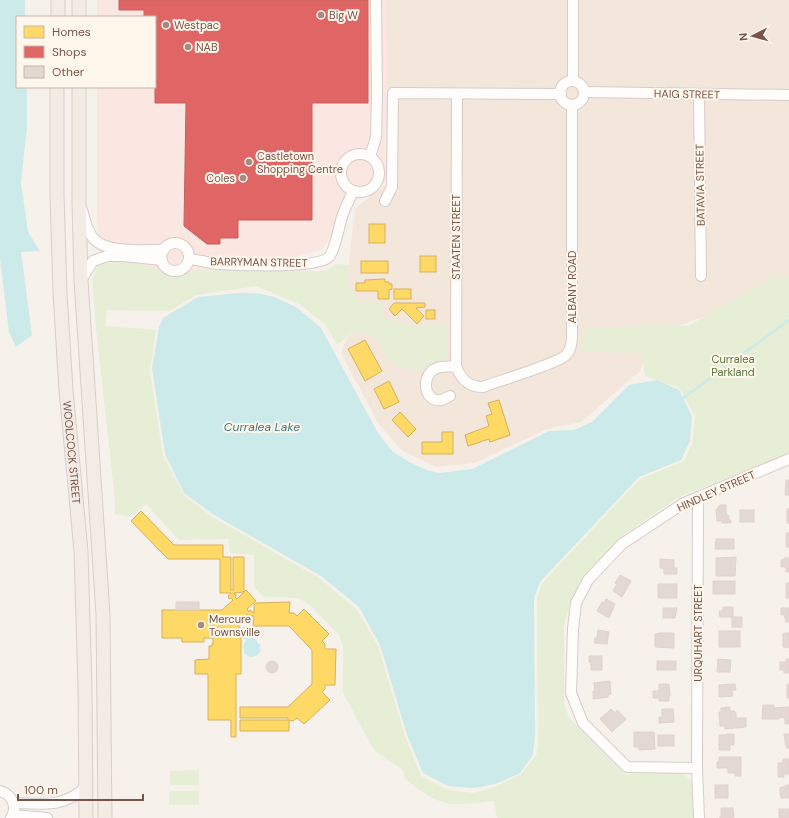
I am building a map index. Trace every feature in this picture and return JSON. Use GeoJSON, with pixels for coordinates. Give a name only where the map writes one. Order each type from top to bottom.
{"type":"FeatureCollection","features":[{"type":"Feature","properties":{"kind":"main road"},"geometry":{"type":"LineString","coordinates":[[58,0],[58,16]]}},
{"type":"Feature","properties":{"kind":"main road"},"geometry":{"type":"LineString","coordinates":[[79,0],[79,16]]}},
{"type":"Feature","properties":{"kind":"main road","name":"WOOLCOCK STREET"},"geometry":{"type":"LineString","coordinates":[[57,88],[57,194],[60,293],[66,390],[81,550],[86,818]]}},
{"type":"Feature","properties":{"kind":"main road","name":"WOOLCOCK STREET"},"geometry":{"type":"LineString","coordinates":[[79,88],[81,280],[103,615],[105,818]]}},
{"type":"Feature","properties":{"kind":"street"},"geometry":{"type":"LineString","coordinates":[[370,157],[376,137],[376,0]]}},
{"type":"Feature","properties":{"kind":"street"},"geometry":{"type":"LineString","coordinates":[[573,81],[574,0]]}},
{"type":"Feature","properties":{"kind":"street"},"geometry":{"type":"LineString","coordinates":[[573,81],[580,84],[584,92],[584,96],[581,102],[572,105],[564,102],[560,94],[565,84],[573,81]]}},
{"type":"Feature","properties":{"kind":"street","name":"HAIG STREET"},"geometry":{"type":"LineString","coordinates":[[584,92],[789,95]]}},
{"type":"Feature","properties":{"kind":"street"},"geometry":{"type":"LineString","coordinates":[[385,200],[392,188],[393,93],[560,94]]}},
{"type":"Feature","properties":{"kind":"street","name":"STAATEN STREET"},"geometry":{"type":"LineString","coordinates":[[457,94],[456,366],[462,378]]}},
{"type":"Feature","properties":{"kind":"street","name":"BATAVIA STREET"},"geometry":{"type":"LineString","coordinates":[[699,94],[701,276]]}},
{"type":"Feature","properties":{"kind":"street","name":"ALBANY ROAD"},"geometry":{"type":"LineString","coordinates":[[462,378],[468,384],[475,387],[483,386],[560,360],[570,350],[572,342],[572,105]]}},
{"type":"Feature","properties":{"kind":"street"},"geometry":{"type":"LineString","coordinates":[[359,154],[370,157],[377,166],[379,172],[377,180],[374,186],[367,191],[353,191],[344,184],[341,178],[343,163],[352,156],[359,154]]}},
{"type":"Feature","properties":{"kind":"street","name":"BARRYMAN STREET"},"geometry":{"type":"LineString","coordinates":[[189,259],[219,264],[269,265],[310,264],[320,261],[329,257],[335,245],[343,214],[353,191]]}},
{"type":"Feature","properties":{"kind":"street"},"geometry":{"type":"LineString","coordinates":[[79,203],[94,240],[100,244],[116,248],[164,250]]}},
{"type":"Feature","properties":{"kind":"street"},"geometry":{"type":"LineString","coordinates":[[173,243],[181,245],[187,250],[189,259],[185,267],[176,271],[167,268],[162,260],[164,250],[173,243]]}},
{"type":"Feature","properties":{"kind":"street"},"geometry":{"type":"LineString","coordinates":[[81,280],[93,261],[107,256],[124,256],[162,260]]}},
{"type":"Feature","properties":{"kind":"street"},"geometry":{"type":"LineString","coordinates":[[450,396],[441,400],[433,399],[428,394],[425,384],[429,374],[437,368],[456,366]]}},
{"type":"Feature","properties":{"kind":"street","name":"HINDLEY STREET"},"geometry":{"type":"LineString","coordinates":[[697,768],[627,767],[583,723],[571,693],[573,629],[576,603],[588,580],[622,544],[684,503],[789,459]]}},
{"type":"Feature","properties":{"kind":"street","name":"URQUHART STREET"},"geometry":{"type":"LineString","coordinates":[[697,768],[698,497]]}},
{"type":"Feature","properties":{"kind":"street"},"geometry":{"type":"LineString","coordinates":[[697,768],[699,818]]}},
{"type":"Feature","properties":{"kind":"street"},"geometry":{"type":"LineString","coordinates":[[14,803],[44,804],[61,802],[70,799],[81,792],[86,786]]}},
{"type":"Feature","properties":{"kind":"street"},"geometry":{"type":"LineString","coordinates":[[0,791],[4,792],[14,803],[12,816],[46,818]]}},
{"type":"Feature","properties":{"kind":"shaded area"},"geometry":{"type":"Polygon","coordinates":[[[97,0],[386,0],[389,180],[350,205],[322,250],[173,286],[101,285],[97,214],[97,88],[156,88],[156,16],[97,16],[97,0]]]}},
{"type":"Feature","properties":{"kind":"shaded area"},"geometry":{"type":"Polygon","coordinates":[[[386,0],[789,0],[789,284],[653,336],[640,371],[581,422],[547,429],[474,463],[436,467],[401,450],[378,423],[341,353],[346,339],[354,331],[358,301],[347,282],[355,208],[387,184],[386,0]]]}},
{"type":"Feature","properties":{"kind":"green space","name":"Curralea Parkland"},"geometry":{"type":"Polygon","coordinates":[[[121,261],[154,267],[177,277],[196,270],[321,271],[328,270],[336,264],[349,265],[347,282],[358,301],[384,303],[383,318],[415,326],[448,326],[448,358],[418,371],[402,368],[387,360],[379,342],[373,336],[362,332],[354,331],[337,345],[326,325],[299,304],[256,286],[196,295],[170,311],[107,310],[105,326],[156,330],[150,371],[163,456],[184,495],[211,516],[319,578],[357,610],[378,646],[405,736],[421,776],[449,790],[473,793],[493,788],[521,774],[536,756],[538,745],[537,599],[542,583],[640,479],[684,461],[693,441],[695,415],[679,388],[645,376],[642,353],[582,352],[585,327],[688,326],[772,278],[789,278],[789,454],[681,496],[623,535],[580,582],[564,624],[564,703],[569,718],[625,774],[682,773],[691,780],[694,796],[693,818],[497,818],[494,801],[454,804],[434,799],[405,779],[403,770],[374,750],[343,693],[343,646],[339,635],[309,604],[298,598],[264,597],[254,587],[254,555],[230,553],[228,539],[179,540],[146,504],[131,517],[115,514],[115,499],[92,278],[98,265],[121,261]]]}},
{"type":"Feature","properties":{"kind":"green space"},"geometry":{"type":"Polygon","coordinates":[[[199,770],[199,785],[170,785],[170,771],[199,770]]]}},
{"type":"Feature","properties":{"kind":"green space"},"geometry":{"type":"Polygon","coordinates":[[[169,791],[199,791],[199,805],[169,805],[169,791]]]}},
{"type":"Feature","properties":{"kind":"water"},"geometry":{"type":"Polygon","coordinates":[[[0,0],[25,0],[25,16],[16,16],[16,88],[27,88],[27,127],[21,183],[28,232],[40,251],[21,252],[32,335],[16,347],[9,332],[0,258],[0,0]]]}},
{"type":"Feature","properties":{"kind":"water","name":"Curralea Lake"},"geometry":{"type":"Polygon","coordinates":[[[256,293],[274,297],[296,307],[321,328],[378,433],[393,452],[411,463],[427,470],[439,473],[472,469],[549,431],[574,430],[592,422],[629,385],[657,380],[679,390],[692,416],[690,441],[681,460],[639,477],[540,582],[534,598],[535,732],[533,755],[519,774],[495,784],[474,788],[448,786],[423,773],[407,735],[380,645],[359,607],[321,576],[214,515],[184,493],[165,454],[152,368],[159,327],[163,318],[198,297],[256,293]]]}},
{"type":"Feature","properties":{"kind":"water"},"geometry":{"type":"Polygon","coordinates":[[[242,627],[248,627],[255,631],[253,633],[254,638],[257,643],[261,645],[259,648],[261,651],[256,656],[250,657],[244,653],[243,646],[246,640],[241,637],[240,629],[242,627]]]}},
{"type":"Feature","properties":{"kind":"building: Homes"},"geometry":{"type":"Polygon","coordinates":[[[369,224],[385,224],[385,243],[369,243],[369,224]]]}},
{"type":"Feature","properties":{"kind":"building: Homes"},"geometry":{"type":"Polygon","coordinates":[[[420,256],[436,256],[436,272],[420,272],[420,256]]]}},
{"type":"Feature","properties":{"kind":"building: Homes"},"geometry":{"type":"Polygon","coordinates":[[[361,261],[388,261],[388,273],[361,273],[361,261]]]}},
{"type":"Feature","properties":{"kind":"building: Homes"},"geometry":{"type":"Polygon","coordinates":[[[385,279],[385,282],[392,284],[392,289],[389,290],[389,299],[378,299],[378,291],[356,291],[356,283],[365,283],[365,280],[385,279]]]}},
{"type":"Feature","properties":{"kind":"building: Homes"},"geometry":{"type":"Polygon","coordinates":[[[394,289],[411,289],[411,299],[394,299],[394,289]]]}},
{"type":"Feature","properties":{"kind":"building: Homes"},"geometry":{"type":"Polygon","coordinates":[[[394,303],[425,303],[425,307],[416,308],[424,316],[417,324],[402,309],[395,316],[389,309],[394,303]]]}},
{"type":"Feature","properties":{"kind":"building: Homes"},"geometry":{"type":"Polygon","coordinates":[[[426,310],[435,310],[435,319],[426,319],[426,310]]]}},
{"type":"Feature","properties":{"kind":"building: Homes"},"geometry":{"type":"Polygon","coordinates":[[[365,340],[382,371],[365,381],[348,349],[365,340]]]}},
{"type":"Feature","properties":{"kind":"building: Homes"},"geometry":{"type":"Polygon","coordinates":[[[389,381],[399,402],[384,409],[374,389],[389,381]]]}},
{"type":"Feature","properties":{"kind":"building: Homes"},"geometry":{"type":"Polygon","coordinates":[[[499,400],[510,435],[490,442],[489,439],[468,446],[465,435],[489,426],[486,416],[492,414],[488,403],[499,400]]]}},
{"type":"Feature","properties":{"kind":"building: Homes"},"geometry":{"type":"Polygon","coordinates":[[[400,412],[416,429],[408,437],[392,420],[400,412]]]}},
{"type":"Feature","properties":{"kind":"building: Homes"},"geometry":{"type":"Polygon","coordinates":[[[442,432],[453,432],[453,454],[422,454],[422,442],[442,442],[442,432]]]}},
{"type":"Feature","properties":{"kind":"building: Homes","name":"Mercure Townsville"},"geometry":{"type":"Polygon","coordinates":[[[141,511],[174,545],[223,545],[223,557],[231,557],[231,590],[233,590],[233,557],[244,557],[244,592],[246,590],[256,601],[247,609],[249,612],[250,610],[254,613],[254,605],[256,603],[290,602],[289,613],[294,613],[297,616],[304,609],[329,634],[322,641],[325,644],[325,649],[336,649],[335,685],[325,685],[325,689],[322,692],[330,700],[304,724],[297,718],[293,721],[289,720],[289,731],[240,731],[240,720],[288,720],[288,718],[240,718],[240,707],[288,707],[312,684],[312,650],[289,626],[253,626],[254,616],[251,616],[250,618],[247,617],[247,614],[237,624],[239,624],[239,628],[241,628],[241,674],[236,674],[236,737],[231,737],[231,720],[208,720],[208,674],[195,674],[195,660],[209,659],[209,646],[212,646],[213,644],[213,638],[204,638],[204,642],[182,642],[182,638],[162,638],[162,610],[222,610],[233,600],[231,598],[229,599],[228,596],[231,593],[220,593],[220,559],[168,559],[131,521],[141,511]],[[244,592],[234,593],[236,594],[235,597],[237,599],[244,592]]]}},
{"type":"Feature","properties":{"kind":"building: Shops","name":"Castletown Shopping Centre"},"geometry":{"type":"Polygon","coordinates":[[[119,0],[368,0],[368,103],[312,103],[312,220],[238,220],[238,238],[220,238],[220,244],[207,244],[184,226],[186,103],[155,103],[156,16],[144,16],[144,10],[119,10],[119,0]]]}},
{"type":"Feature","properties":{"kind":"building: Other"},"geometry":{"type":"Polygon","coordinates":[[[786,480],[789,480],[789,495],[785,495],[786,480]]]}},
{"type":"Feature","properties":{"kind":"building: Other"},"geometry":{"type":"Polygon","coordinates":[[[720,505],[726,505],[726,514],[729,516],[731,523],[722,523],[722,521],[717,521],[716,510],[720,505]]]}},
{"type":"Feature","properties":{"kind":"building: Other"},"geometry":{"type":"Polygon","coordinates":[[[787,509],[789,509],[789,523],[787,523],[787,509]]]}},
{"type":"Feature","properties":{"kind":"building: Other"},"geometry":{"type":"Polygon","coordinates":[[[740,510],[754,510],[754,522],[740,522],[740,510]]]}},
{"type":"Feature","properties":{"kind":"building: Other"},"geometry":{"type":"Polygon","coordinates":[[[786,533],[789,533],[789,547],[786,547],[786,533]]]}},
{"type":"Feature","properties":{"kind":"building: Other"},"geometry":{"type":"Polygon","coordinates":[[[716,539],[734,539],[734,549],[715,549],[716,539]]]}},
{"type":"Feature","properties":{"kind":"building: Other"},"geometry":{"type":"Polygon","coordinates":[[[736,557],[735,576],[716,576],[716,558],[736,557]]]}},
{"type":"Feature","properties":{"kind":"building: Other"},"geometry":{"type":"Polygon","coordinates":[[[784,558],[789,558],[789,572],[786,572],[786,567],[781,567],[781,560],[784,560],[784,558]]]}},
{"type":"Feature","properties":{"kind":"building: Other"},"geometry":{"type":"Polygon","coordinates":[[[660,559],[674,560],[674,568],[677,568],[677,574],[664,574],[664,568],[660,568],[660,559]]]}},
{"type":"Feature","properties":{"kind":"building: Other"},"geometry":{"type":"Polygon","coordinates":[[[620,575],[631,581],[622,597],[613,591],[617,584],[615,583],[620,575]]]}},
{"type":"Feature","properties":{"kind":"building: Other"},"geometry":{"type":"Polygon","coordinates":[[[713,581],[735,581],[735,594],[713,594],[713,581]]]}},
{"type":"Feature","properties":{"kind":"building: Other"},"geometry":{"type":"Polygon","coordinates":[[[786,583],[789,583],[789,598],[786,598],[786,583]]]}},
{"type":"Feature","properties":{"kind":"building: Other"},"geometry":{"type":"Polygon","coordinates":[[[658,584],[677,584],[677,598],[658,598],[658,584]]]}},
{"type":"Feature","properties":{"kind":"building: Other"},"geometry":{"type":"Polygon","coordinates":[[[606,599],[615,604],[609,618],[597,611],[602,602],[604,603],[606,599]]]}},
{"type":"Feature","properties":{"kind":"building: Other"},"geometry":{"type":"Polygon","coordinates":[[[176,602],[199,602],[199,610],[176,610],[176,602]]]}},
{"type":"Feature","properties":{"kind":"building: Other"},"geometry":{"type":"Polygon","coordinates":[[[723,607],[733,607],[733,617],[720,617],[719,611],[723,611],[723,607]]]}},
{"type":"Feature","properties":{"kind":"building: Other"},"geometry":{"type":"Polygon","coordinates":[[[663,608],[677,608],[675,618],[663,618],[663,608]]]}},
{"type":"Feature","properties":{"kind":"building: Other"},"geometry":{"type":"Polygon","coordinates":[[[781,608],[789,608],[789,622],[786,622],[784,615],[781,615],[781,608]]]}},
{"type":"Feature","properties":{"kind":"building: Other"},"geometry":{"type":"Polygon","coordinates":[[[732,617],[742,617],[742,627],[732,627],[732,617]]]}},
{"type":"Feature","properties":{"kind":"building: Other"},"geometry":{"type":"Polygon","coordinates":[[[598,630],[609,632],[607,644],[594,643],[595,638],[597,638],[598,630]]]}},
{"type":"Feature","properties":{"kind":"building: Other"},"geometry":{"type":"Polygon","coordinates":[[[719,631],[740,631],[740,647],[719,647],[719,631]]]}},
{"type":"Feature","properties":{"kind":"building: Other"},"geometry":{"type":"Polygon","coordinates":[[[674,633],[674,648],[655,647],[655,634],[674,633]]]}},
{"type":"Feature","properties":{"kind":"building: Other"},"geometry":{"type":"Polygon","coordinates":[[[789,633],[789,648],[783,647],[783,634],[789,633]]]}},
{"type":"Feature","properties":{"kind":"building: Other"},"geometry":{"type":"Polygon","coordinates":[[[589,656],[602,656],[602,670],[591,670],[589,656]]]}},
{"type":"Feature","properties":{"kind":"building: Other"},"geometry":{"type":"Polygon","coordinates":[[[718,659],[731,660],[730,672],[717,672],[718,659]]]}},
{"type":"Feature","properties":{"kind":"building: Other"},"geometry":{"type":"Polygon","coordinates":[[[786,659],[789,659],[789,673],[784,673],[784,670],[780,670],[780,662],[786,662],[786,659]]]}},
{"type":"Feature","properties":{"kind":"building: Other"},"geometry":{"type":"Polygon","coordinates":[[[272,661],[276,663],[278,667],[276,671],[272,673],[268,671],[266,667],[268,663],[272,661]]]}},
{"type":"Feature","properties":{"kind":"building: Other"},"geometry":{"type":"Polygon","coordinates":[[[657,661],[676,661],[676,670],[657,670],[657,661]]]}},
{"type":"Feature","properties":{"kind":"building: Other"},"geometry":{"type":"Polygon","coordinates":[[[610,681],[611,694],[608,695],[608,697],[593,699],[593,691],[595,691],[594,683],[610,681]]]}},
{"type":"Feature","properties":{"kind":"building: Other"},"geometry":{"type":"Polygon","coordinates":[[[659,684],[669,684],[669,701],[659,701],[659,698],[653,698],[653,691],[659,691],[659,684]]]}},
{"type":"Feature","properties":{"kind":"building: Other"},"geometry":{"type":"Polygon","coordinates":[[[735,684],[736,690],[732,690],[733,696],[719,697],[719,685],[735,684]]]}},
{"type":"Feature","properties":{"kind":"building: Other"},"geometry":{"type":"Polygon","coordinates":[[[787,684],[789,684],[789,698],[787,698],[787,684]]]}},
{"type":"Feature","properties":{"kind":"building: Other"},"geometry":{"type":"Polygon","coordinates":[[[763,705],[774,705],[774,708],[789,707],[789,724],[785,724],[785,718],[779,717],[779,719],[762,719],[763,705]]]}},
{"type":"Feature","properties":{"kind":"building: Other"},"geometry":{"type":"Polygon","coordinates":[[[730,707],[730,711],[734,711],[736,713],[736,718],[746,718],[746,727],[725,729],[725,726],[720,726],[719,712],[721,712],[721,708],[730,707]]]}},
{"type":"Feature","properties":{"kind":"building: Other"},"geometry":{"type":"Polygon","coordinates":[[[611,709],[615,713],[617,710],[626,719],[612,732],[600,719],[611,709]]]}},
{"type":"Feature","properties":{"kind":"building: Other"},"geometry":{"type":"Polygon","coordinates":[[[662,709],[673,709],[674,722],[659,723],[659,717],[662,717],[662,709]]]}},
{"type":"Feature","properties":{"kind":"building: Other"},"geometry":{"type":"Polygon","coordinates":[[[634,732],[654,732],[655,749],[639,750],[639,747],[634,747],[634,732]]]}},
{"type":"Feature","properties":{"kind":"building: Other"},"geometry":{"type":"Polygon","coordinates":[[[734,734],[734,745],[730,745],[730,750],[719,750],[719,735],[734,734]]]}},
{"type":"Feature","properties":{"kind":"building: Other"},"geometry":{"type":"Polygon","coordinates":[[[784,734],[789,734],[789,749],[786,747],[784,734]]]}},
{"type":"Feature","properties":{"kind":"building: Other"},"geometry":{"type":"Polygon","coordinates":[[[658,735],[674,735],[674,746],[658,746],[658,735]]]}},
{"type":"Feature","properties":{"kind":"building: Other"},"geometry":{"type":"Polygon","coordinates":[[[719,757],[741,757],[741,776],[735,776],[735,773],[728,773],[728,768],[717,768],[719,757]]]}},
{"type":"Feature","properties":{"kind":"building: Other"},"geometry":{"type":"Polygon","coordinates":[[[783,759],[789,759],[789,774],[784,774],[784,777],[778,777],[778,763],[783,763],[783,759]]]}},
{"type":"Feature","properties":{"kind":"building: Other"},"geometry":{"type":"Polygon","coordinates":[[[715,785],[728,785],[728,798],[715,798],[715,785]]]}},
{"type":"Feature","properties":{"kind":"building: Other"},"geometry":{"type":"Polygon","coordinates":[[[785,785],[789,785],[789,798],[781,798],[780,789],[781,787],[785,787],[785,785]]]}},
{"type":"Feature","properties":{"kind":"building: Other"},"geometry":{"type":"Polygon","coordinates":[[[721,808],[733,808],[734,818],[719,818],[721,817],[721,808]]]}},
{"type":"Feature","properties":{"kind":"building: Other"},"geometry":{"type":"Polygon","coordinates":[[[779,809],[789,809],[789,818],[779,818],[779,809]]]}},
{"type":"Feature","properties":{"kind":"waterway"},"geometry":{"type":"LineString","coordinates":[[682,399],[789,320]]}},
{"type":"Feature","properties":{"kind":"place","name":"Big W"},"geometry":{"type":"Point","coordinates":[321,15]}},
{"type":"Feature","properties":{"kind":"place","name":"Westpac"},"geometry":{"type":"Point","coordinates":[166,25]}},
{"type":"Feature","properties":{"kind":"place","name":"NAB"},"geometry":{"type":"Point","coordinates":[188,47]}},
{"type":"Feature","properties":{"kind":"place","name":"Castletown Shopping Centre"},"geometry":{"type":"Point","coordinates":[249,162]}},
{"type":"Feature","properties":{"kind":"place","name":"Coles"},"geometry":{"type":"Point","coordinates":[243,178]}},
{"type":"Feature","properties":{"kind":"place","name":"Mercure Townsville"},"geometry":{"type":"Point","coordinates":[201,625]}}]}
